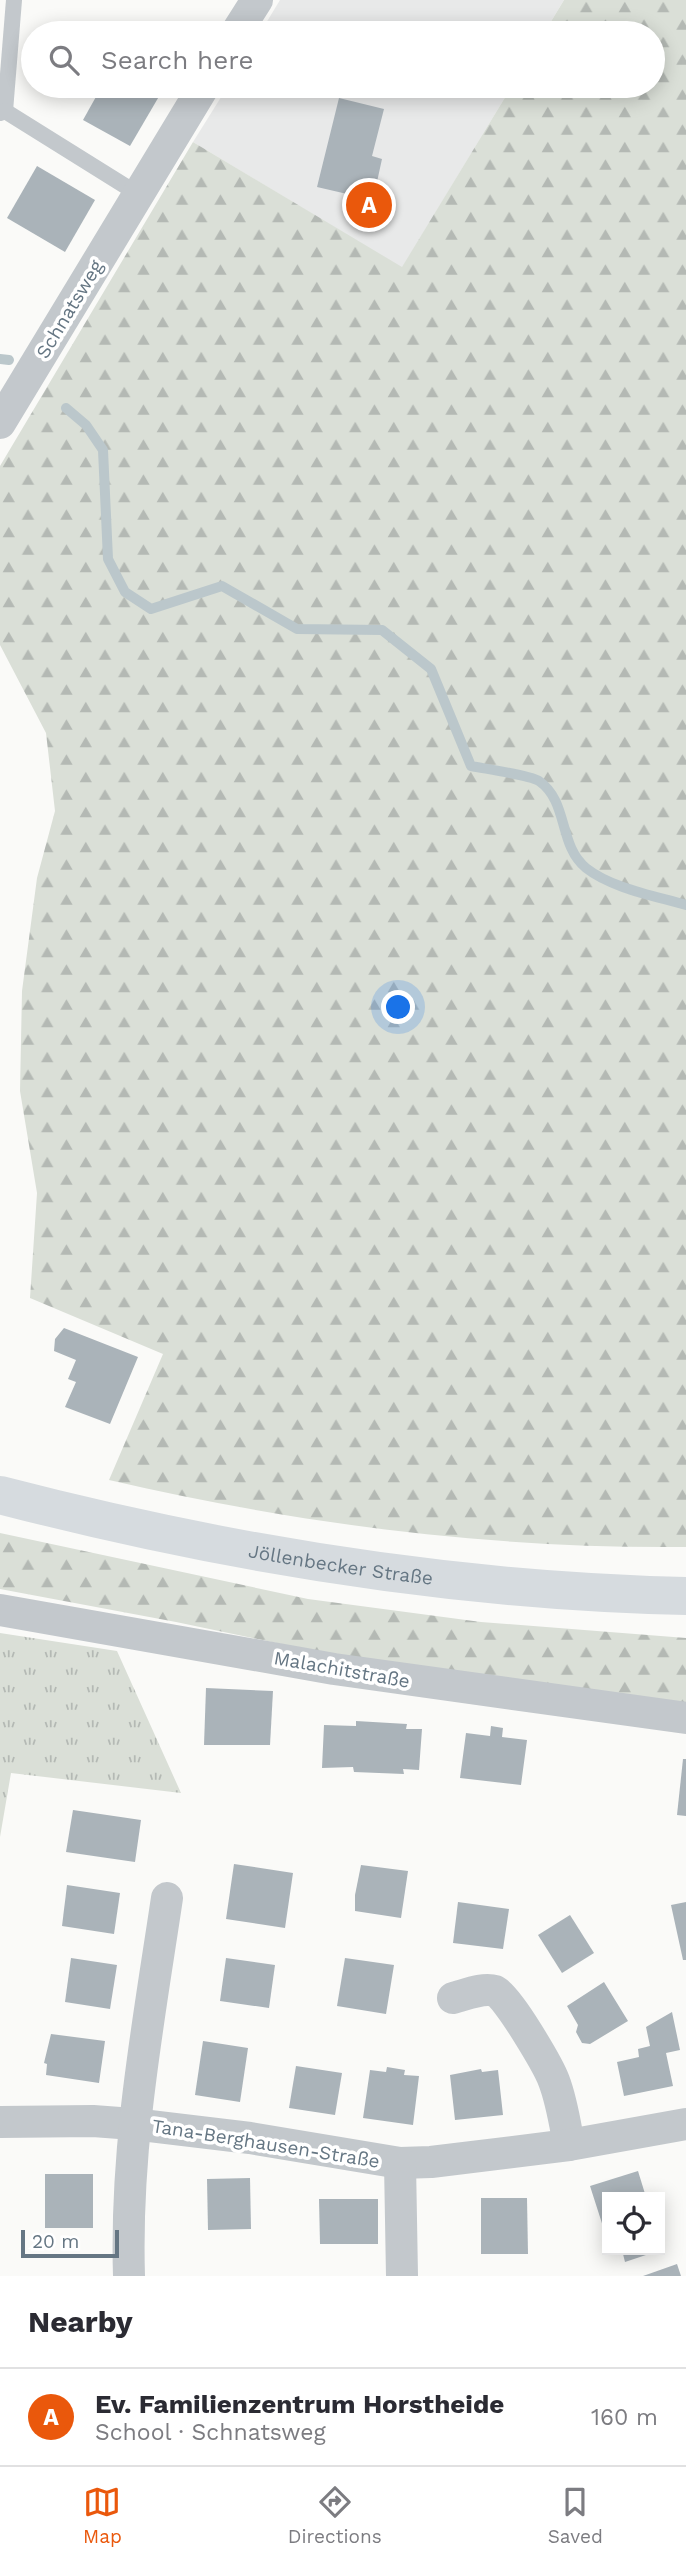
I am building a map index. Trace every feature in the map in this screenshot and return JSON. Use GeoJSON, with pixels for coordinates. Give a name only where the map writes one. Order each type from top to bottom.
{"type":"FeatureCollection","features":[{"type":"Feature","properties":{"kind":"main road","name":"Jöllenbecker Straße"},"geometry":{"type":"LineString","coordinates":[[0,1495],[98,1521],[352,1567],[496,1585],[631,1595],[686,1596]]}},
{"type":"Feature","properties":{"kind":"street"},"geometry":{"type":"LineString","coordinates":[[244,21],[257,0]]}},
{"type":"Feature","properties":{"kind":"street","name":"Schnatsweg"},"geometry":{"type":"LineString","coordinates":[[0,423],[197,98]]}},
{"type":"Feature","properties":{"kind":"street","name":"Malachitstraße"},"geometry":{"type":"LineString","coordinates":[[0,1610],[347,1671],[686,1718]]}},
{"type":"Feature","properties":{"kind":"street","name":"Tana-Berghausen-Straße"},"geometry":{"type":"LineString","coordinates":[[133,2124],[167,1898]]}},
{"type":"Feature","properties":{"kind":"street"},"geometry":{"type":"LineString","coordinates":[[453,1998],[482,1990],[496,1991],[508,2001],[554,2079],[569,2145]]}},
{"type":"Feature","properties":{"kind":"street","name":"Tana-Berghausen-Straße"},"geometry":{"type":"LineString","coordinates":[[0,2122],[93,2121],[133,2124],[250,2138],[400,2164],[684,2131]]}},
{"type":"Feature","properties":{"kind":"street"},"geometry":{"type":"LineString","coordinates":[[129,2276],[129,2187],[133,2124]]}},
{"type":"Feature","properties":{"kind":"street","name":"Tana-Berghausen-Straße"},"geometry":{"type":"LineString","coordinates":[[400,2164],[402,2276]]}},
{"type":"Feature","properties":{"kind":"lane"},"geometry":{"type":"LineString","coordinates":[[14,0],[3,112],[138,194]]}},
{"type":"Feature","properties":{"kind":"shaded area"},"geometry":{"type":"Polygon","coordinates":[[[280,0],[564,0],[551,21],[267,21],[280,0]]]}},
{"type":"Feature","properties":{"kind":"shaded area"},"geometry":{"type":"Polygon","coordinates":[[[220,98],[505,98],[402,268],[193,142],[220,98]]]}},
{"type":"Feature","properties":{"kind":"green space"},"geometry":{"type":"Polygon","coordinates":[[[564,0],[686,0],[686,1547],[541,1544],[396,1531],[252,1509],[109,1480],[163,1354],[30,1298],[37,1193],[20,1091],[22,991],[37,878],[55,811],[46,733],[0,645],[0,466],[193,142],[402,267],[505,98],[665,98],[665,21],[551,21],[564,0]]]}},
{"type":"Feature","properties":{"kind":"green space"},"geometry":{"type":"Polygon","coordinates":[[[0,1533],[308,1599],[481,1622],[686,1638],[686,1705],[405,1670],[176,1622],[0,1589],[0,1533]]]}},
{"type":"Feature","properties":{"kind":"green space"},"geometry":{"type":"Polygon","coordinates":[[[0,1633],[117,1651],[181,1793],[11,1773],[0,1837],[0,1633]]]}},
{"type":"Feature","properties":{"kind":"building"},"geometry":{"type":"Polygon","coordinates":[[[95,98],[158,98],[130,146],[83,120],[95,98]]]}},
{"type":"Feature","properties":{"kind":"building"},"geometry":{"type":"Polygon","coordinates":[[[339,98],[384,109],[372,156],[382,159],[373,200],[317,187],[339,98]]]}},
{"type":"Feature","properties":{"kind":"building"},"geometry":{"type":"Polygon","coordinates":[[[37,166],[95,200],[65,252],[7,218],[37,166]]]}},
{"type":"Feature","properties":{"kind":"building"},"geometry":{"type":"Polygon","coordinates":[[[64,1328],[138,1357],[110,1424],[65,1407],[76,1382],[68,1379],[76,1360],[54,1351],[55,1339],[64,1328]]]}},
{"type":"Feature","properties":{"kind":"building"},"geometry":{"type":"Polygon","coordinates":[[[206,1688],[273,1691],[270,1745],[204,1745],[206,1688]]]}},
{"type":"Feature","properties":{"kind":"building"},"geometry":{"type":"Polygon","coordinates":[[[356,1721],[407,1724],[406,1729],[422,1729],[419,1770],[403,1769],[404,1774],[354,1772],[353,1767],[322,1768],[324,1725],[356,1726],[356,1721]]]}},
{"type":"Feature","properties":{"kind":"building"},"geometry":{"type":"Polygon","coordinates":[[[491,1726],[503,1728],[502,1737],[527,1740],[521,1785],[460,1778],[466,1733],[490,1736],[491,1726]]]}},
{"type":"Feature","properties":{"kind":"building"},"geometry":{"type":"Polygon","coordinates":[[[683,1759],[686,1759],[686,1816],[677,1815],[683,1759]]]}},
{"type":"Feature","properties":{"kind":"building"},"geometry":{"type":"Polygon","coordinates":[[[73,1810],[141,1820],[135,1862],[66,1852],[73,1810]]]}},
{"type":"Feature","properties":{"kind":"building"},"geometry":{"type":"Polygon","coordinates":[[[234,1864],[293,1873],[285,1928],[226,1919],[234,1864]]]}},
{"type":"Feature","properties":{"kind":"building"},"geometry":{"type":"Polygon","coordinates":[[[361,1865],[408,1871],[401,1918],[355,1911],[361,1865]]]}},
{"type":"Feature","properties":{"kind":"building"},"geometry":{"type":"Polygon","coordinates":[[[67,1885],[120,1893],[114,1934],[62,1926],[67,1885]]]}},
{"type":"Feature","properties":{"kind":"building"},"geometry":{"type":"Polygon","coordinates":[[[458,1902],[509,1909],[503,1949],[453,1943],[458,1902]]]}},
{"type":"Feature","properties":{"kind":"building"},"geometry":{"type":"Polygon","coordinates":[[[686,1902],[686,1960],[683,1960],[671,1905],[686,1902]]]}},
{"type":"Feature","properties":{"kind":"building"},"geometry":{"type":"Polygon","coordinates":[[[570,1915],[594,1953],[562,1973],[538,1935],[570,1915]]]}},
{"type":"Feature","properties":{"kind":"building"},"geometry":{"type":"Polygon","coordinates":[[[71,1958],[117,1965],[110,2009],[65,2002],[71,1958]]]}},
{"type":"Feature","properties":{"kind":"building"},"geometry":{"type":"Polygon","coordinates":[[[226,1958],[275,1965],[269,2008],[220,2001],[226,1958]]]}},
{"type":"Feature","properties":{"kind":"building"},"geometry":{"type":"Polygon","coordinates":[[[345,1958],[394,1965],[386,2014],[337,2006],[345,1958]]]}},
{"type":"Feature","properties":{"kind":"building"},"geometry":{"type":"Polygon","coordinates":[[[604,1982],[628,2021],[590,2044],[582,2043],[576,2032],[578,2025],[567,2006],[604,1982]]]}},
{"type":"Feature","properties":{"kind":"building"},"geometry":{"type":"Polygon","coordinates":[[[672,2012],[680,2050],[666,2053],[673,2086],[624,2096],[617,2062],[639,2057],[638,2049],[650,2046],[646,2027],[672,2012]]]}},
{"type":"Feature","properties":{"kind":"building"},"geometry":{"type":"Polygon","coordinates":[[[51,2034],[105,2041],[99,2083],[46,2075],[47,2064],[44,2063],[51,2034]]]}},
{"type":"Feature","properties":{"kind":"building"},"geometry":{"type":"Polygon","coordinates":[[[203,2041],[248,2048],[240,2102],[195,2095],[203,2041]]]}},
{"type":"Feature","properties":{"kind":"building"},"geometry":{"type":"Polygon","coordinates":[[[296,2066],[342,2073],[335,2115],[289,2108],[296,2066]]]}},
{"type":"Feature","properties":{"kind":"building"},"geometry":{"type":"Polygon","coordinates":[[[387,2067],[405,2070],[404,2075],[419,2076],[413,2125],[363,2118],[370,2070],[386,2072],[387,2067]]]}},
{"type":"Feature","properties":{"kind":"building"},"geometry":{"type":"Polygon","coordinates":[[[481,2069],[482,2072],[498,2070],[503,2115],[455,2120],[450,2075],[481,2069]]]}},
{"type":"Feature","properties":{"kind":"building"},"geometry":{"type":"Polygon","coordinates":[[[638,2171],[644,2192],[602,2192],[602,2223],[590,2186],[638,2171]]]}},
{"type":"Feature","properties":{"kind":"building"},"geometry":{"type":"Polygon","coordinates":[[[45,2174],[93,2174],[93,2228],[45,2228],[45,2174]]]}},
{"type":"Feature","properties":{"kind":"building"},"geometry":{"type":"Polygon","coordinates":[[[250,2178],[251,2229],[208,2230],[207,2179],[250,2178]]]}},
{"type":"Feature","properties":{"kind":"building"},"geometry":{"type":"Polygon","coordinates":[[[481,2198],[527,2198],[528,2254],[481,2254],[481,2198]]]}},
{"type":"Feature","properties":{"kind":"building"},"geometry":{"type":"Polygon","coordinates":[[[319,2199],[378,2199],[378,2244],[320,2244],[319,2199]]]}},
{"type":"Feature","properties":{"kind":"building"},"geometry":{"type":"Polygon","coordinates":[[[623,2255],[646,2255],[625,2262],[623,2255]]]}},
{"type":"Feature","properties":{"kind":"building"},"geometry":{"type":"Polygon","coordinates":[[[677,2264],[681,2276],[643,2276],[677,2264]]]}},
{"type":"Feature","properties":{"kind":"waterway"},"geometry":{"type":"LineString","coordinates":[[0,359],[9,360]]}},
{"type":"Feature","properties":{"kind":"waterway"},"geometry":{"type":"LineString","coordinates":[[66,408],[86,425],[103,450],[108,559],[125,592],[151,609],[222,586],[297,629],[382,630],[431,669],[471,766],[539,781],[555,800],[571,848],[586,868],[620,886],[686,905]]}},
{"type":"Feature","properties":{"kind":"place","name":"Ev. Familienzentrum Horstheide"},"geometry":{"type":"Point","coordinates":[369,205]}}]}
